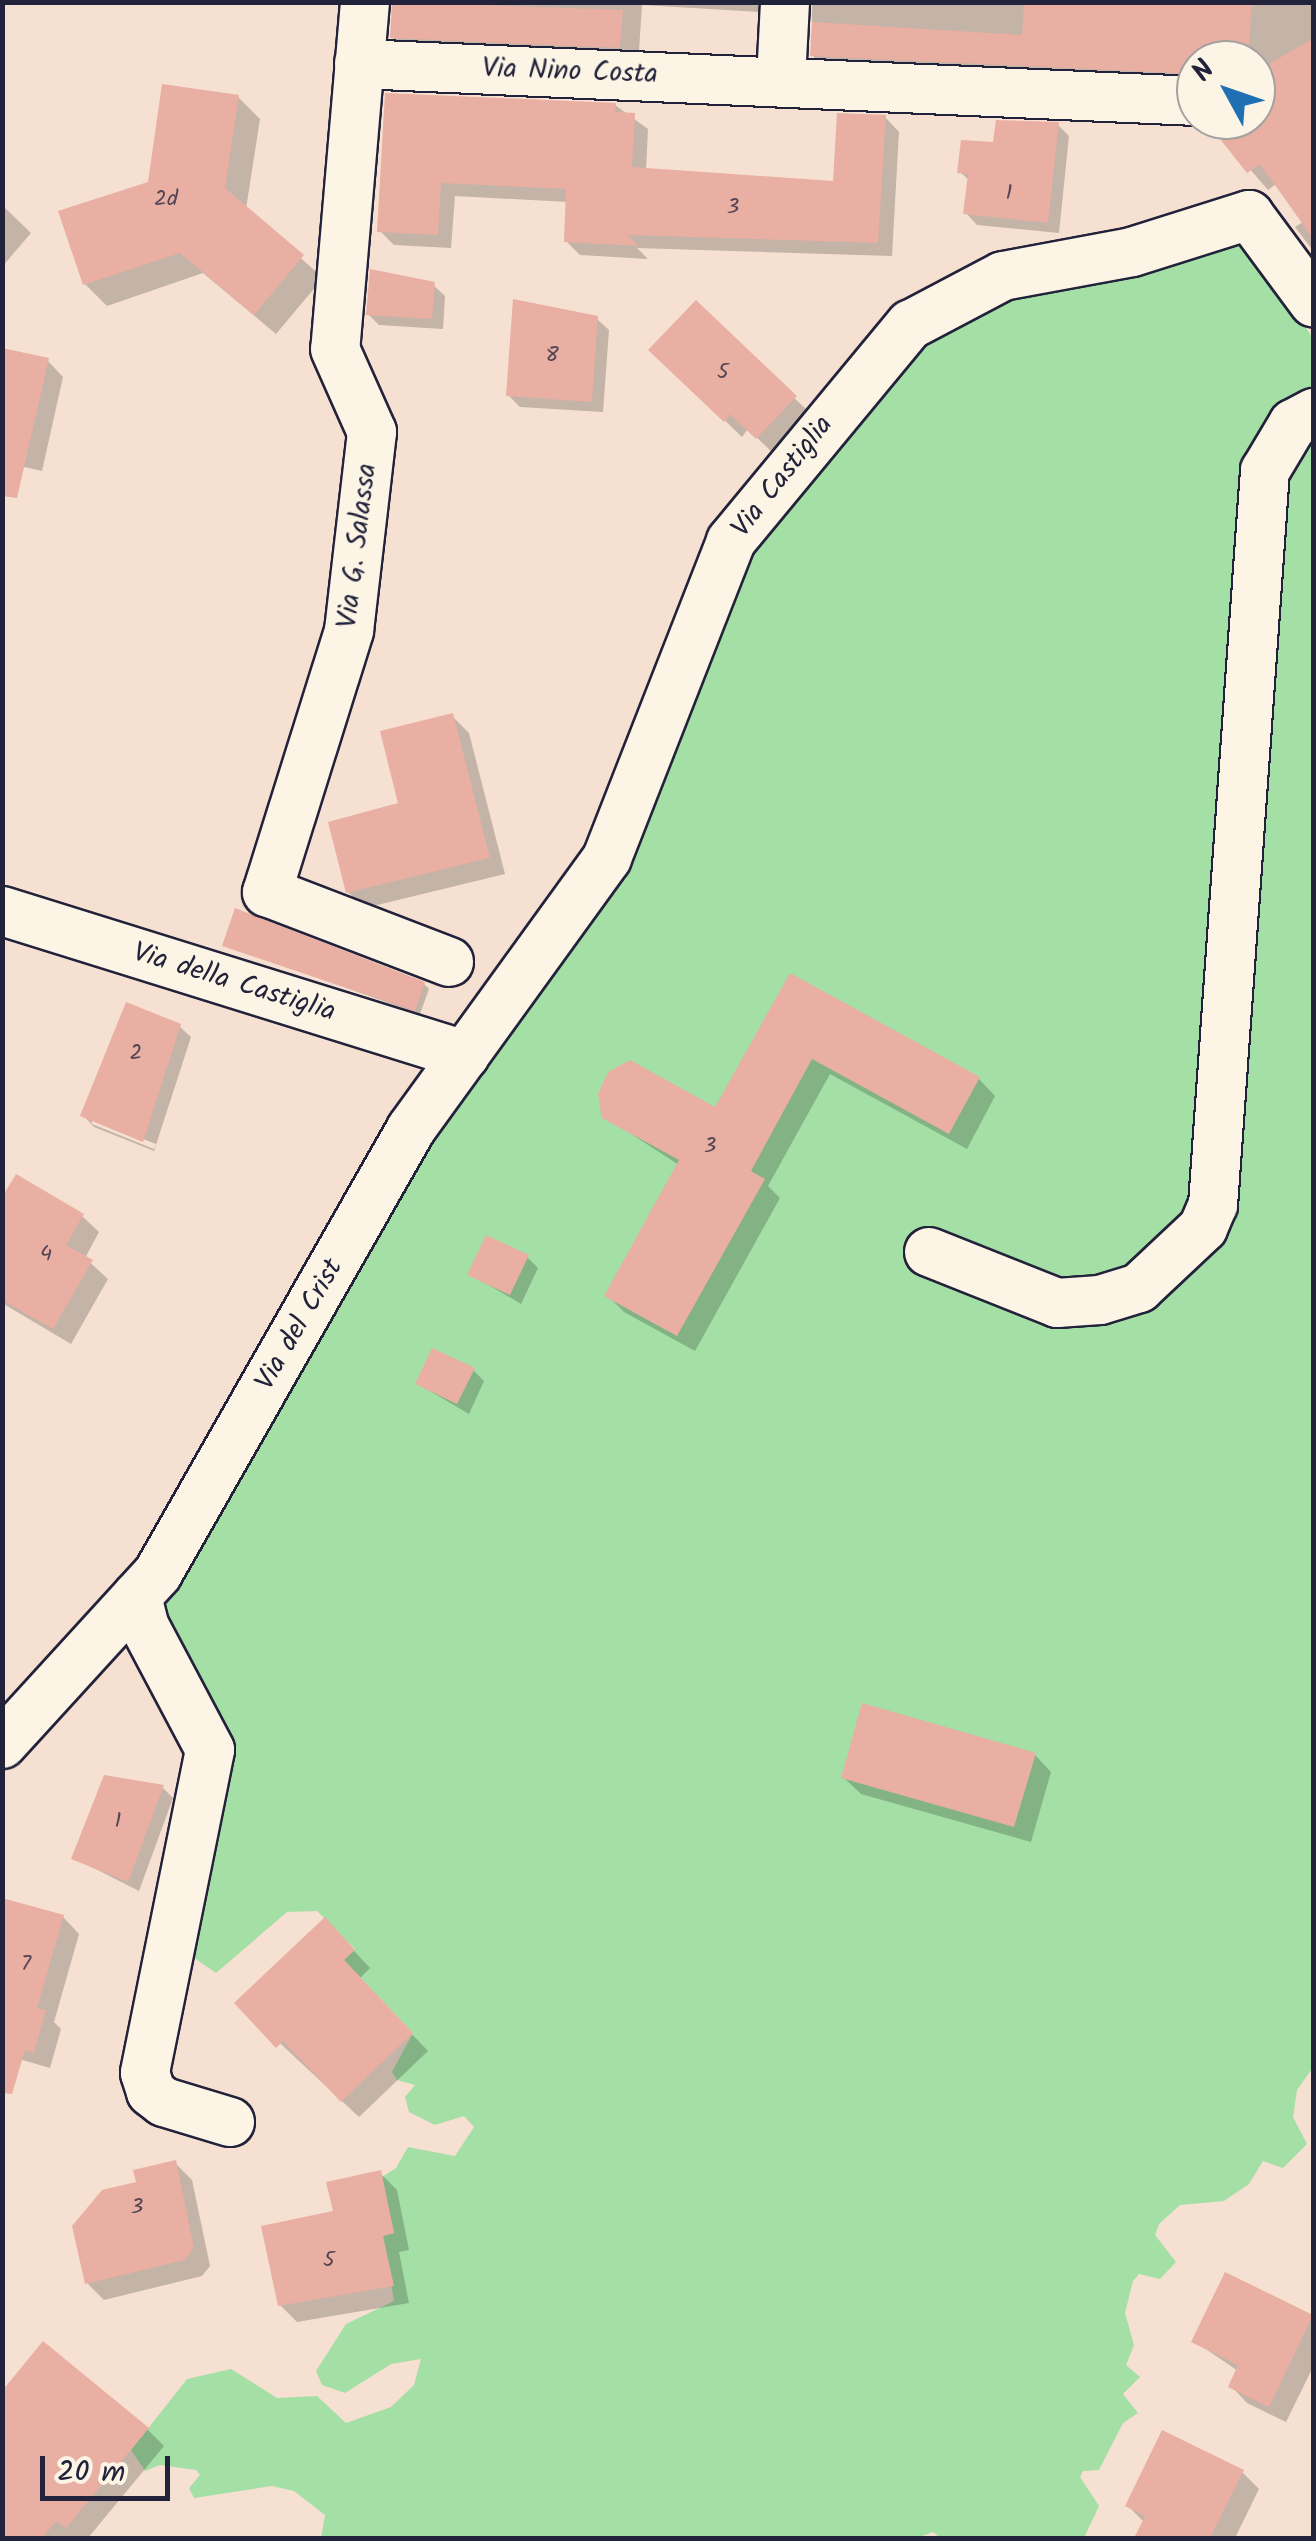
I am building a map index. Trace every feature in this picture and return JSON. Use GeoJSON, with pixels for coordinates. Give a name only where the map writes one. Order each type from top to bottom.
{"type":"FeatureCollection","features":[{"type":"Feature","properties":{"kind":"street","name":"Via G. Salassa"},"geometry":{"type":"LineString","coordinates":[[364,2],[335,349],[372,432],[349,631],[267,892],[449,962]]}},
{"type":"Feature","properties":{"kind":"street"},"geometry":{"type":"LineString","coordinates":[[781,80],[784,2]]}},
{"type":"Feature","properties":{"kind":"street","name":"Via Nino Costa"},"geometry":{"type":"LineString","coordinates":[[359,64],[1176,100]]}},
{"type":"Feature","properties":{"kind":"street","name":"Via Castiglia"},"geometry":{"type":"LineString","coordinates":[[464,1056],[607,858],[730,541],[910,325],[1003,276],[1132,252],[1249,215],[1314,303]]}},
{"type":"Feature","properties":{"kind":"street"},"geometry":{"type":"LineString","coordinates":[[928,1252],[1057,1303],[1100,1300],[1139,1288],[1204,1228],[1213,1204],[1265,471],[1293,424],[1314,413]]}},
{"type":"Feature","properties":{"kind":"street","name":"Via della Castiglia"},"geometry":{"type":"LineString","coordinates":[[2,911],[464,1056]]}},
{"type":"Feature","properties":{"kind":"street","name":"Via del Crist"},"geometry":{"type":"LineString","coordinates":[[2,1744],[158,1573],[412,1129],[464,1056]]}},
{"type":"Feature","properties":{"kind":"street"},"geometry":{"type":"LineString","coordinates":[[137,1596],[145,1627],[210,1750],[145,2073],[151,2092],[164,2102],[230,2122]]}},
{"type":"Feature","properties":{"kind":"green space"},"geometry":{"type":"Polygon","coordinates":[[[1247,238],[1314,340],[1314,2066],[1297,2090],[1293,2117],[1307,2144],[1283,2168],[1263,2161],[1249,2184],[1224,2201],[1180,2205],[1159,2224],[1155,2235],[1176,2262],[1160,2279],[1139,2274],[1133,2281],[1125,2313],[1134,2345],[1126,2365],[1140,2377],[1123,2394],[1138,2413],[1123,2423],[1099,2470],[1083,2471],[1080,2477],[1099,2506],[1084,2538],[940,2538],[933,2532],[917,2538],[321,2538],[325,2515],[294,2491],[272,2486],[194,2498],[189,2488],[200,2475],[196,2470],[160,2465],[145,2471],[131,2450],[187,2379],[231,2369],[277,2398],[317,2396],[346,2423],[391,2407],[414,2385],[421,2359],[391,2364],[345,2393],[322,2385],[316,2371],[346,2324],[394,2301],[383,2236],[394,2233],[382,2177],[396,2168],[408,2147],[455,2156],[474,2127],[464,2116],[435,2125],[409,2112],[405,2097],[415,2085],[397,2080],[392,2072],[413,2033],[344,1960],[355,1949],[317,1911],[287,1912],[216,1973],[187,1953],[223,1797],[149,1623],[418,1132],[615,860],[739,548],[920,342],[1007,293],[1247,238]]]}},
{"type":"Feature","properties":{"kind":"building"},"geometry":{"type":"Polygon","coordinates":[[[392,2],[623,10],[620,48],[390,38],[392,2]]]}},
{"type":"Feature","properties":{"kind":"building"},"geometry":{"type":"Polygon","coordinates":[[[1024,2],[1252,2],[1249,40],[1176,40],[1176,73],[810,56],[812,22],[1022,35],[1024,2]]]}},
{"type":"Feature","properties":{"kind":"building"},"geometry":{"type":"Polygon","coordinates":[[[1314,38],[1314,240],[1260,164],[1247,173],[1221,140],[1276,140],[1276,60],[1314,38]]]}},
{"type":"Feature","properties":{"kind":"building"},"geometry":{"type":"Polygon","coordinates":[[[162,84],[239,95],[225,188],[304,255],[254,315],[180,253],[83,285],[58,211],[148,182],[162,84]]]}},
{"type":"Feature","properties":{"kind":"building"},"geometry":{"type":"Polygon","coordinates":[[[385,93],[616,103],[615,112],[635,113],[632,167],[833,181],[837,113],[886,115],[878,243],[627,235],[639,246],[564,242],[566,189],[441,183],[438,235],[377,232],[385,93]]]}},
{"type":"Feature","properties":{"kind":"building"},"geometry":{"type":"Polygon","coordinates":[[[996,120],[1059,122],[1048,223],[963,214],[968,174],[957,173],[961,140],[993,142],[996,120]]]}},
{"type":"Feature","properties":{"kind":"building"},"geometry":{"type":"Polygon","coordinates":[[[370,269],[435,282],[432,319],[366,315],[370,269]]]}},
{"type":"Feature","properties":{"kind":"building"},"geometry":{"type":"Polygon","coordinates":[[[513,299],[598,316],[592,402],[506,396],[513,299]]]}},
{"type":"Feature","properties":{"kind":"building"},"geometry":{"type":"Polygon","coordinates":[[[696,300],[797,396],[756,439],[730,414],[724,422],[648,350],[696,300]]]}},
{"type":"Feature","properties":{"kind":"building"},"geometry":{"type":"Polygon","coordinates":[[[2,348],[49,358],[17,498],[2,496],[2,348]]]}},
{"type":"Feature","properties":{"kind":"building"},"geometry":{"type":"Polygon","coordinates":[[[453,713],[490,858],[346,893],[328,822],[398,803],[380,731],[453,713]]]}},
{"type":"Feature","properties":{"kind":"building"},"geometry":{"type":"Polygon","coordinates":[[[235,908],[425,982],[415,1011],[222,946],[235,908]]]}},
{"type":"Feature","properties":{"kind":"building"},"geometry":{"type":"Polygon","coordinates":[[[790,973],[980,1077],[949,1134],[812,1059],[751,1171],[765,1179],[677,1336],[604,1296],[679,1160],[602,1118],[598,1094],[608,1072],[630,1060],[715,1107],[790,973]]]}},
{"type":"Feature","properties":{"kind":"building"},"geometry":{"type":"Polygon","coordinates":[[[126,1002],[181,1024],[143,1142],[80,1116],[126,1002]]]}},
{"type":"Feature","properties":{"kind":"building"},"geometry":{"type":"Polygon","coordinates":[[[16,1174],[84,1214],[66,1245],[93,1260],[53,1329],[2,1300],[2,1197],[16,1174]]]}},
{"type":"Feature","properties":{"kind":"building"},"geometry":{"type":"Polygon","coordinates":[[[486,1235],[529,1255],[510,1295],[467,1275],[486,1235]]]}},
{"type":"Feature","properties":{"kind":"building"},"geometry":{"type":"Polygon","coordinates":[[[432,1348],[475,1368],[457,1404],[415,1384],[432,1348]]]}},
{"type":"Feature","properties":{"kind":"building"},"geometry":{"type":"Polygon","coordinates":[[[862,1703],[1036,1753],[1014,1827],[841,1778],[862,1703]]]}},
{"type":"Feature","properties":{"kind":"building"},"geometry":{"type":"Polygon","coordinates":[[[104,1775],[164,1785],[128,1882],[71,1859],[104,1775]]]}},
{"type":"Feature","properties":{"kind":"building"},"geometry":{"type":"Polygon","coordinates":[[[2,1898],[64,1915],[37,2008],[46,2010],[34,2053],[25,2050],[12,2094],[2,2093],[2,1898]]]}},
{"type":"Feature","properties":{"kind":"building"},"geometry":{"type":"Polygon","coordinates":[[[325,1917],[355,1950],[344,1960],[413,2033],[341,2102],[283,2041],[276,2048],[234,2003],[325,1917]]]}},
{"type":"Feature","properties":{"kind":"building"},"geometry":{"type":"Polygon","coordinates":[[[176,2160],[194,2248],[185,2260],[85,2284],[72,2226],[102,2190],[136,2182],[133,2170],[176,2160]]]}},
{"type":"Feature","properties":{"kind":"building"},"geometry":{"type":"Polygon","coordinates":[[[381,2170],[394,2233],[383,2236],[394,2286],[278,2306],[261,2226],[333,2211],[326,2182],[381,2170]]]}},
{"type":"Feature","properties":{"kind":"building"},"geometry":{"type":"Polygon","coordinates":[[[1225,2272],[1313,2315],[1269,2407],[1228,2387],[1238,2365],[1191,2342],[1225,2272]]]}},
{"type":"Feature","properties":{"kind":"building"},"geometry":{"type":"Polygon","coordinates":[[[43,2341],[149,2428],[66,2528],[56,2521],[42,2538],[2,2538],[2,2391],[43,2341]]]}},
{"type":"Feature","properties":{"kind":"building"},"geometry":{"type":"Polygon","coordinates":[[[1162,2430],[1244,2470],[1210,2538],[1134,2538],[1145,2516],[1125,2506],[1162,2430]]]}}]}
